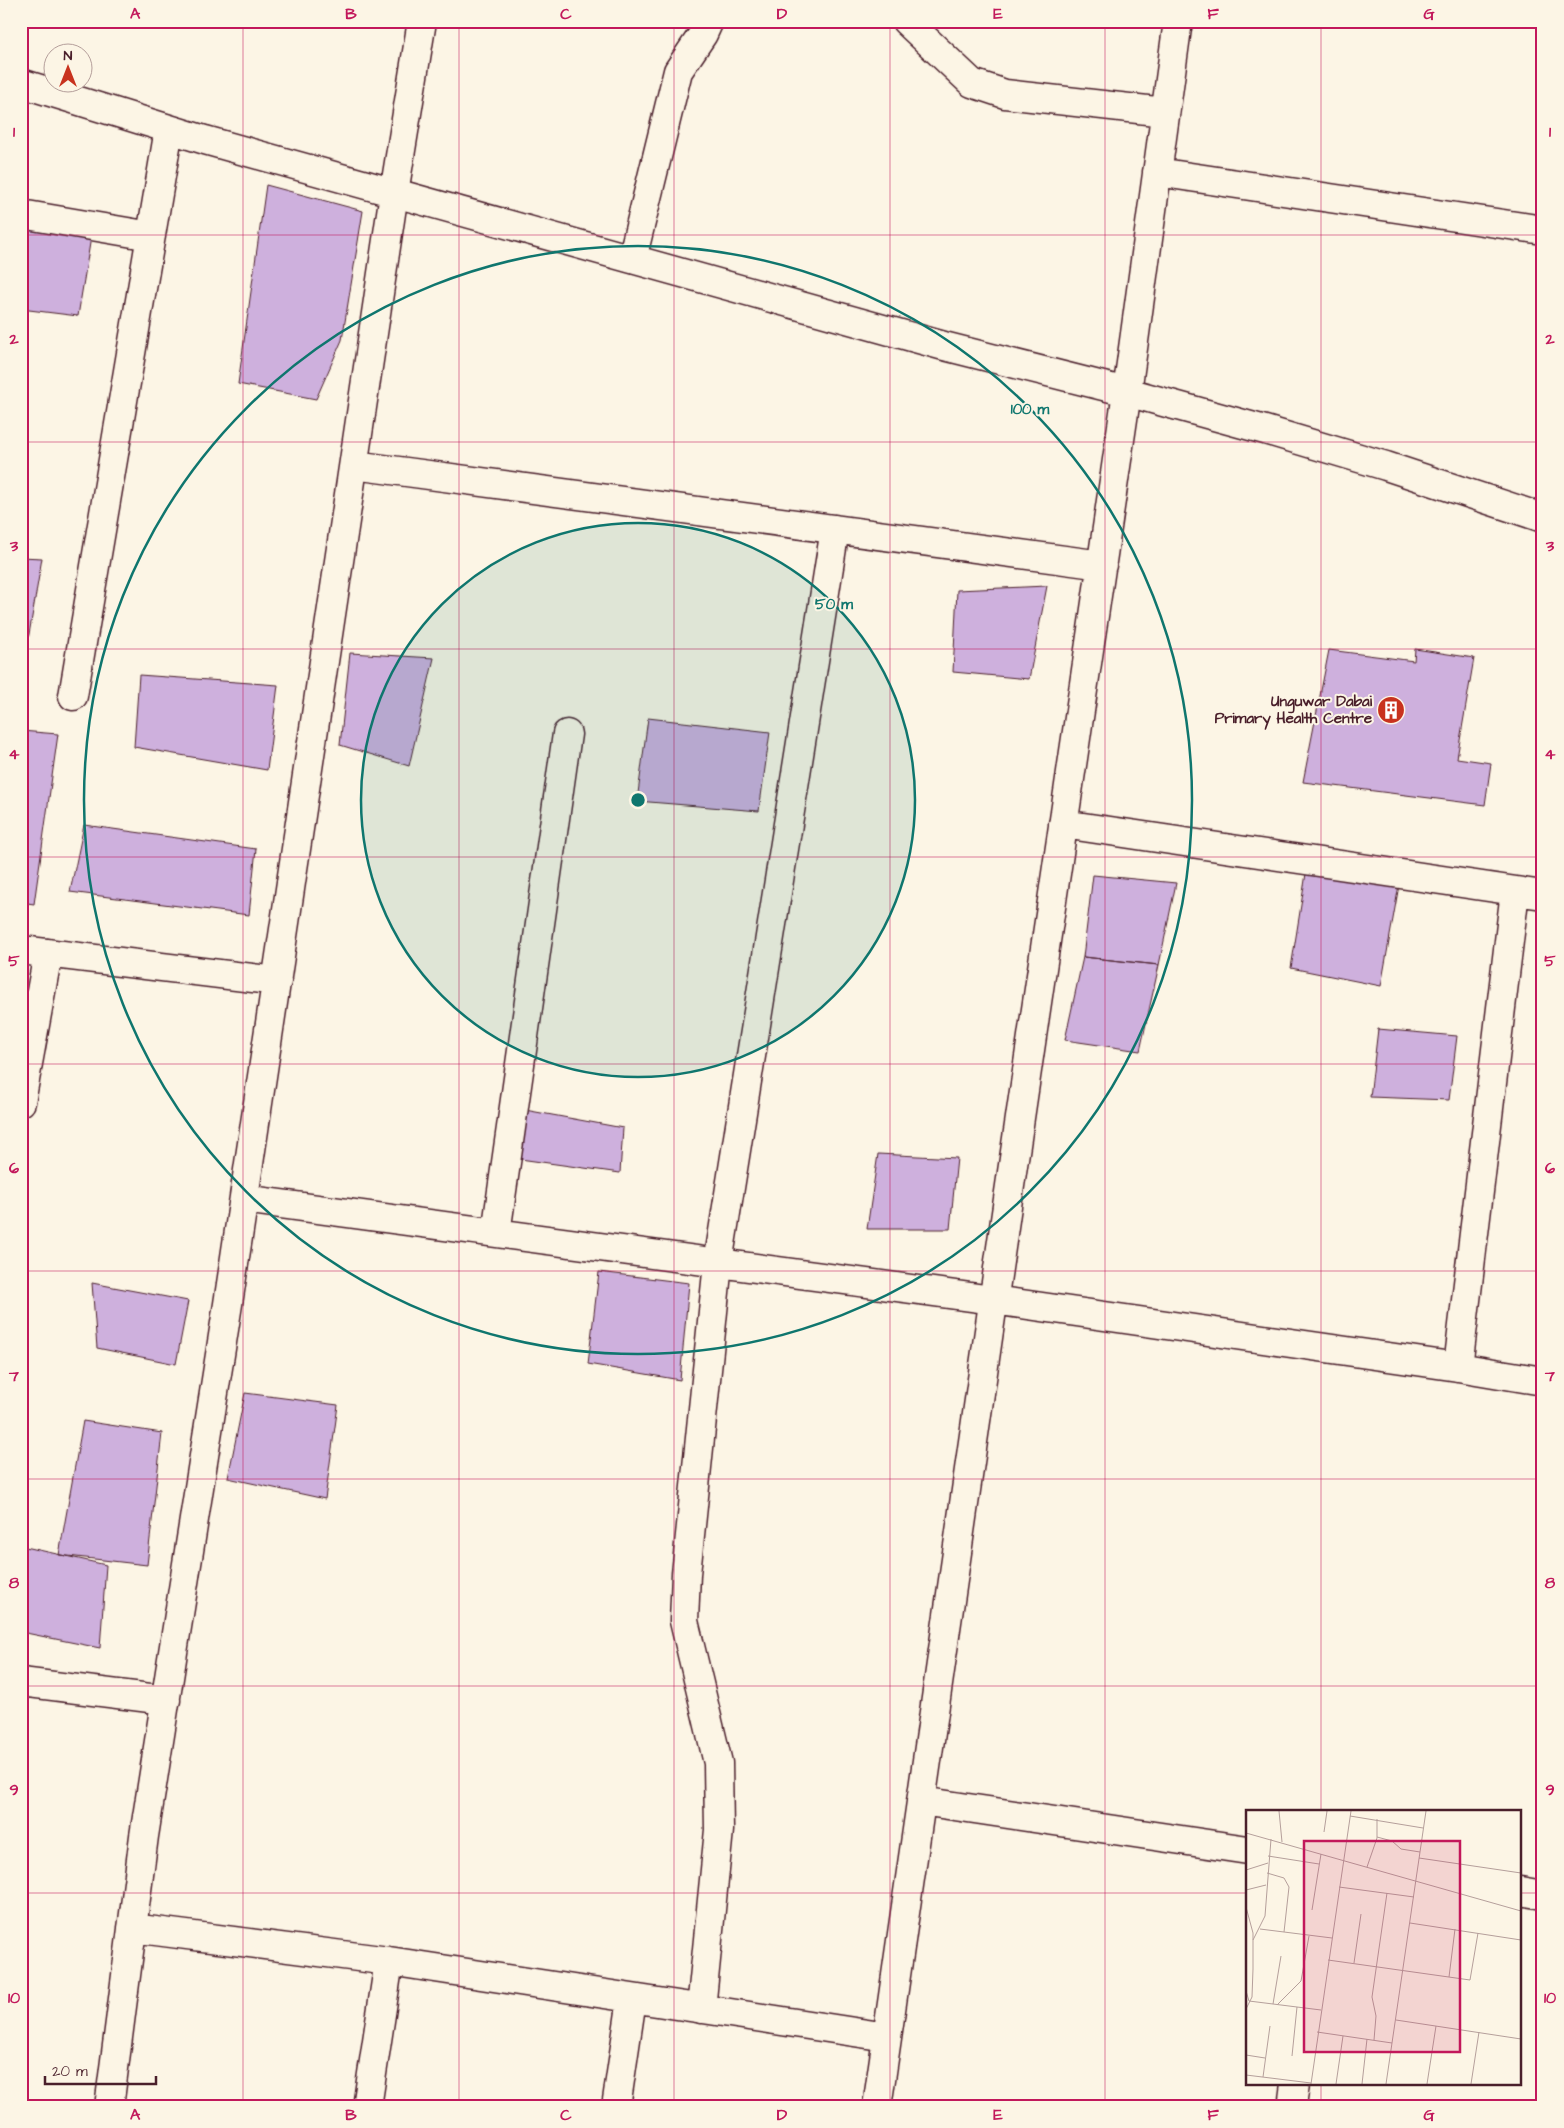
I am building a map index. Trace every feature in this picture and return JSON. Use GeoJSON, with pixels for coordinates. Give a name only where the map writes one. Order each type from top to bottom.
{"type":"FeatureCollection","features":[{"type":"Feature","properties":{"kind":"street"},"geometry":{"type":"LineString","coordinates":[[109,2107],[132,1928],[166,1700],[244,1199],[394,192],[422,21]]}},
{"type":"Feature","properties":{"kind":"street"},"geometry":{"type":"LineString","coordinates":[[632,259],[678,71],[703,34],[709,21]]}},
{"type":"Feature","properties":{"kind":"street"},"geometry":{"type":"LineString","coordinates":[[906,21],[972,83],[1005,94],[1165,112]]}},
{"type":"Feature","properties":{"kind":"street"},"geometry":{"type":"LineString","coordinates":[[877,2107],[993,1300],[1127,392],[1178,21]]}},
{"type":"Feature","properties":{"kind":"street"},"geometry":{"type":"LineString","coordinates":[[21,83],[169,129],[632,259],[944,346],[1127,392],[1349,455],[1543,518]]}},
{"type":"Feature","properties":{"kind":"street"},"geometry":{"type":"LineString","coordinates":[[73,696],[169,129]]}},
{"type":"Feature","properties":{"kind":"street"},"geometry":{"type":"LineString","coordinates":[[1157,172],[1543,230]]}},
{"type":"Feature","properties":{"kind":"street"},"geometry":{"type":"LineString","coordinates":[[21,214],[151,236]]}},
{"type":"Feature","properties":{"kind":"street"},"geometry":{"type":"LineString","coordinates":[[354,465],[1102,565]]}},
{"type":"Feature","properties":{"kind":"street"},"geometry":{"type":"LineString","coordinates":[[701,2009],[719,1830],[718,1763],[684,1620],[686,1574],[718,1263],[835,529]]}},
{"type":"Feature","properties":{"kind":"street"},"geometry":{"type":"LineString","coordinates":[[496,1233],[567,734]]}},
{"type":"Feature","properties":{"kind":"street"},"geometry":{"type":"LineString","coordinates":[[1063,824],[1543,895]]}},
{"type":"Feature","properties":{"kind":"street"},"geometry":{"type":"LineString","coordinates":[[1458,1367],[1515,891]]}},
{"type":"Feature","properties":{"kind":"street"},"geometry":{"type":"LineString","coordinates":[[21,950],[276,981]]}},
{"type":"Feature","properties":{"kind":"street"},"geometry":{"type":"LineString","coordinates":[[21,1102],[48,953]]}},
{"type":"Feature","properties":{"kind":"street"},"geometry":{"type":"LineString","coordinates":[[244,1199],[993,1300],[1543,1381]]}},
{"type":"Feature","properties":{"kind":"street"},"geometry":{"type":"LineString","coordinates":[[21,1682],[166,1700]]}},
{"type":"Feature","properties":{"kind":"street"},"geometry":{"type":"LineString","coordinates":[[921,1801],[1246,1850]]}},
{"type":"Feature","properties":{"kind":"street"},"geometry":{"type":"LineString","coordinates":[[1522,1891],[1543,1895]]}},
{"type":"Feature","properties":{"kind":"street"},"geometry":{"type":"LineString","coordinates":[[132,1928],[389,1961],[887,2037]]}},
{"type":"Feature","properties":{"kind":"street"},"geometry":{"type":"LineString","coordinates":[[367,2107],[389,1961]]}},
{"type":"Feature","properties":{"kind":"street"},"geometry":{"type":"LineString","coordinates":[[616,2107],[632,1999]]}},
{"type":"Feature","properties":{"kind":"street"},"geometry":{"type":"LineString","coordinates":[[1292,2107],[1295,2086]]}},
{"type":"Feature","properties":{"kind":"building"},"geometry":{"type":"Polygon","coordinates":[[[266,185],[363,211],[342,340],[316,399],[238,384],[266,185]]]}},
{"type":"Feature","properties":{"kind":"building"},"geometry":{"type":"Polygon","coordinates":[[[21,226],[91,237],[78,316],[21,309],[21,226]]]}},
{"type":"Feature","properties":{"kind":"building"},"geometry":{"type":"Polygon","coordinates":[[[21,557],[42,558],[26,652],[21,650],[21,557]]]}},
{"type":"Feature","properties":{"kind":"building"},"geometry":{"type":"Polygon","coordinates":[[[1047,586],[1029,679],[953,672],[957,590],[1047,586]]]}},
{"type":"Feature","properties":{"kind":"building","name":"Unguwar Dabai Primary Health Centre"},"geometry":{"type":"Polygon","coordinates":[[[1415,649],[1474,658],[1457,758],[1491,763],[1485,805],[1303,782],[1329,650],[1414,661],[1415,649]]]}},
{"type":"Feature","properties":{"kind":"building"},"geometry":{"type":"Polygon","coordinates":[[[350,653],[434,658],[409,766],[340,745],[350,653]]]}},
{"type":"Feature","properties":{"kind":"building"},"geometry":{"type":"Polygon","coordinates":[[[139,675],[278,685],[267,770],[134,747],[139,675]]]}},
{"type":"Feature","properties":{"kind":"building"},"geometry":{"type":"Polygon","coordinates":[[[648,718],[770,732],[759,811],[637,801],[648,718]]]}},
{"type":"Feature","properties":{"kind":"building"},"geometry":{"type":"Polygon","coordinates":[[[21,731],[58,734],[34,904],[21,902],[21,731]]]}},
{"type":"Feature","properties":{"kind":"building"},"geometry":{"type":"Polygon","coordinates":[[[84,825],[256,849],[249,915],[70,892],[84,825]]]}},
{"type":"Feature","properties":{"kind":"building"},"geometry":{"type":"Polygon","coordinates":[[[1308,861],[1401,874],[1381,986],[1291,968],[1308,861]]]}},
{"type":"Feature","properties":{"kind":"building"},"geometry":{"type":"Polygon","coordinates":[[[1093,875],[1176,883],[1159,965],[1083,957],[1093,875]]]}},
{"type":"Feature","properties":{"kind":"building"},"geometry":{"type":"Polygon","coordinates":[[[1083,957],[1159,965],[1140,1051],[1065,1040],[1083,957]]]}},
{"type":"Feature","properties":{"kind":"building"},"geometry":{"type":"Polygon","coordinates":[[[1378,1029],[1457,1036],[1449,1100],[1370,1097],[1378,1029]]]}},
{"type":"Feature","properties":{"kind":"building"},"geometry":{"type":"Polygon","coordinates":[[[525,1110],[623,1128],[620,1173],[520,1159],[525,1110]]]}},
{"type":"Feature","properties":{"kind":"building"},"geometry":{"type":"Polygon","coordinates":[[[878,1154],[957,1158],[950,1229],[867,1229],[878,1154]]]}},
{"type":"Feature","properties":{"kind":"building"},"geometry":{"type":"Polygon","coordinates":[[[599,1272],[689,1283],[680,1380],[588,1364],[599,1272]]]}},
{"type":"Feature","properties":{"kind":"building"},"geometry":{"type":"Polygon","coordinates":[[[92,1283],[188,1301],[176,1364],[97,1348],[92,1283]]]}},
{"type":"Feature","properties":{"kind":"building"},"geometry":{"type":"Polygon","coordinates":[[[245,1393],[338,1405],[325,1499],[228,1478],[245,1393]]]}},
{"type":"Feature","properties":{"kind":"building"},"geometry":{"type":"Polygon","coordinates":[[[83,1421],[162,1433],[147,1565],[59,1555],[83,1421]]]}},
{"type":"Feature","properties":{"kind":"building"},"geometry":{"type":"Polygon","coordinates":[[[21,1546],[106,1565],[100,1648],[21,1632],[21,1546]]]}},
{"type":"Feature","properties":{"kind":"place","name":"Unguwar Dabai Primary Health Centre"},"geometry":{"type":"Point","coordinates":[1391,710]}}]}
